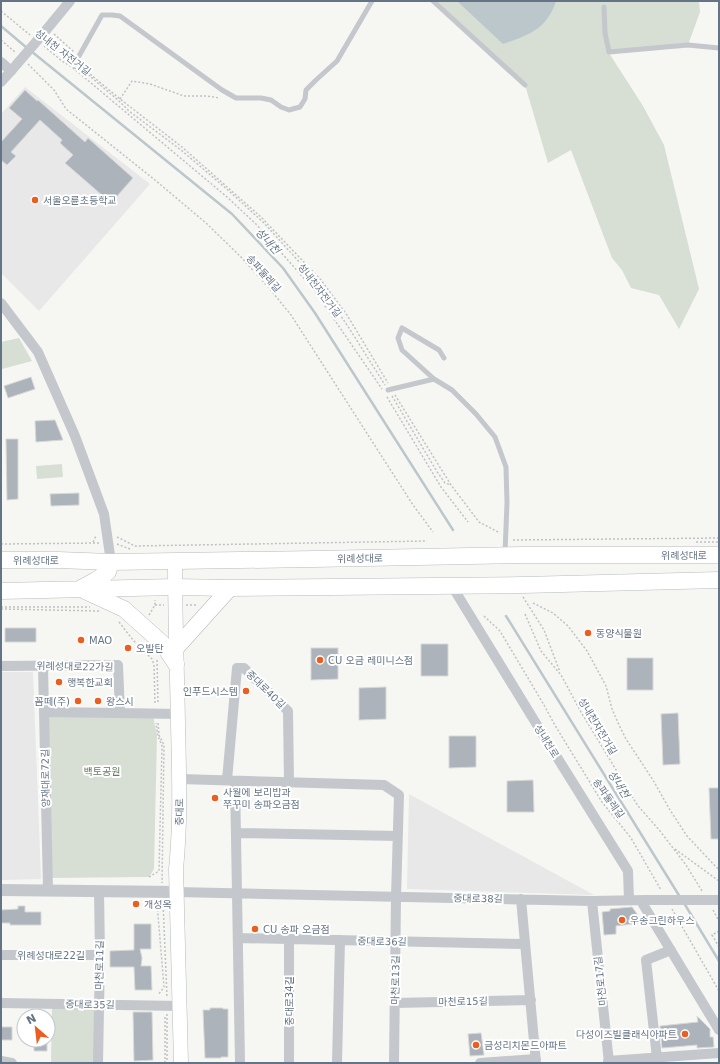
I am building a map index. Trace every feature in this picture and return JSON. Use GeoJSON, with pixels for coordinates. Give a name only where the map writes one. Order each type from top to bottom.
{"type":"FeatureCollection","features":[{"type":"Feature","properties":{"kind":"main road","name":"위례성대로"},"geometry":{"type":"LineString","coordinates":[[1,560],[74,560],[111,562],[175,561],[505,544],[522,547],[719,555]]}},
{"type":"Feature","properties":{"kind":"main road"},"geometry":{"type":"LineString","coordinates":[[74,560],[82,572],[82,577],[76,583],[75,589]]}},
{"type":"Feature","properties":{"kind":"main road","name":"중대로"},"geometry":{"type":"LineString","coordinates":[[175,561],[176,664],[180,779],[179,845],[176,869],[170,1008],[181,1063]]}},
{"type":"Feature","properties":{"kind":"main road"},"geometry":{"type":"LineString","coordinates":[[75,589],[96,580],[108,572],[111,562]]}},
{"type":"Feature","properties":{"kind":"main road"},"geometry":{"type":"LineString","coordinates":[[1,591],[175,587],[230,588],[523,585],[719,580]]}},
{"type":"Feature","properties":{"kind":"main road"},"geometry":{"type":"LineString","coordinates":[[176,648],[230,588]]}},
{"type":"Feature","properties":{"kind":"main road"},"geometry":{"type":"LineString","coordinates":[[75,589],[124,609],[162,643],[176,664]]}},
{"type":"Feature","properties":{"kind":"street"},"geometry":{"type":"LineString","coordinates":[[1,82],[44,36],[70,1]]}},
{"type":"Feature","properties":{"kind":"street"},"geometry":{"type":"LineString","coordinates":[[1,62],[11,70]]}},
{"type":"Feature","properties":{"kind":"street"},"geometry":{"type":"LineString","coordinates":[[1,303],[38,352],[75,436],[104,514],[111,562]]}},
{"type":"Feature","properties":{"kind":"street","name":"성내천로"},"geometry":{"type":"LineString","coordinates":[[452,586],[628,871],[629,900]]}},
{"type":"Feature","properties":{"kind":"street","name":"위례성대로22가길"},"geometry":{"type":"LineString","coordinates":[[1,666],[118,665],[120,713]]}},
{"type":"Feature","properties":{"kind":"street","name":"양재대로72길"},"geometry":{"type":"LineString","coordinates":[[43,666],[48,890]]}},
{"type":"Feature","properties":{"kind":"street","name":"중대로40길"},"geometry":{"type":"LineString","coordinates":[[231,781],[237,668],[244,668],[288,711],[289,782]]}},
{"type":"Feature","properties":{"kind":"street"},"geometry":{"type":"LineString","coordinates":[[44,712],[178,714]]}},
{"type":"Feature","properties":{"kind":"street"},"geometry":{"type":"LineString","coordinates":[[180,779],[384,785],[399,795],[396,897]]}},
{"type":"Feature","properties":{"kind":"street"},"geometry":{"type":"LineString","coordinates":[[231,781],[236,833],[240,1063]]}},
{"type":"Feature","properties":{"kind":"street"},"geometry":{"type":"LineString","coordinates":[[236,833],[398,836]]}},
{"type":"Feature","properties":{"kind":"street"},"geometry":{"type":"LineString","coordinates":[[1,890],[99,891],[159,897],[176,892]]}},
{"type":"Feature","properties":{"kind":"street","name":"마천로11길"},"geometry":{"type":"LineString","coordinates":[[98,1063],[100,955],[99,891]]}},
{"type":"Feature","properties":{"kind":"street","name":"중대로38길"},"geometry":{"type":"LineString","coordinates":[[176,892],[592,901],[719,900]]}},
{"type":"Feature","properties":{"kind":"street","name":"마천로13길"},"geometry":{"type":"LineString","coordinates":[[394,1063],[396,897]]}},
{"type":"Feature","properties":{"kind":"street"},"geometry":{"type":"LineString","coordinates":[[480,1063],[536,1061],[521,899]]}},
{"type":"Feature","properties":{"kind":"street","name":"마천로17길"},"geometry":{"type":"LineString","coordinates":[[592,901],[609,1062],[719,1054]]}},
{"type":"Feature","properties":{"kind":"street"},"geometry":{"type":"LineString","coordinates":[[644,901],[671,950],[719,1030]]}},
{"type":"Feature","properties":{"kind":"street","name":"중대로36길"},"geometry":{"type":"LineString","coordinates":[[238,938],[526,944]]}},
{"type":"Feature","properties":{"kind":"street","name":"중대로34길"},"geometry":{"type":"LineString","coordinates":[[289,939],[289,1063]]}},
{"type":"Feature","properties":{"kind":"street"},"geometry":{"type":"LineString","coordinates":[[337,1063],[340,940]]}},
{"type":"Feature","properties":{"kind":"street"},"geometry":{"type":"LineString","coordinates":[[657,1058],[646,960],[671,950]]}},
{"type":"Feature","properties":{"kind":"street","name":"위례성대로22길"},"geometry":{"type":"LineString","coordinates":[[1,955],[100,955]]}},
{"type":"Feature","properties":{"kind":"street","name":"마천로15길"},"geometry":{"type":"LineString","coordinates":[[395,1003],[530,1000]]}},
{"type":"Feature","properties":{"kind":"street","name":"중대로35길"},"geometry":{"type":"LineString","coordinates":[[1,1002],[99,1004],[170,1008]]}},
{"type":"Feature","properties":{"kind":"street"},"geometry":{"type":"LineString","coordinates":[[1,1061],[12,1063]]}},
{"type":"Feature","properties":{"kind":"lane"},"geometry":{"type":"LineString","coordinates":[[79,56],[102,14],[120,16],[222,90],[236,98],[261,98],[271,100],[281,107],[289,110],[300,107],[305,99],[306,90],[337,61],[372,1]]}},
{"type":"Feature","properties":{"kind":"lane"},"geometry":{"type":"LineString","coordinates":[[433,1],[525,85]]}},
{"type":"Feature","properties":{"kind":"lane"},"geometry":{"type":"LineString","coordinates":[[604,7],[605,33],[609,52],[688,45],[719,48]]}},
{"type":"Feature","properties":{"kind":"lane"},"geometry":{"type":"LineString","coordinates":[[444,358],[439,350],[402,328],[398,338],[402,350],[434,379],[452,390],[476,414],[495,437],[506,467],[507,503],[505,544]]}},
{"type":"Feature","properties":{"kind":"lane"},"geometry":{"type":"LineString","coordinates":[[390,390],[434,379]]}},
{"type":"Feature","properties":{"kind":"path","name":"성내천 자전거길"},"geometry":{"type":"LineString","coordinates":[[1,11],[30,35]]}},
{"type":"Feature","properties":{"kind":"path"},"geometry":{"type":"LineString","coordinates":[[44,36],[79,56],[85,71]]}},
{"type":"Feature","properties":{"kind":"path","name":"성내천 자전거길"},"geometry":{"type":"LineString","coordinates":[[44,36],[62,61],[72,67],[116,104]]}},
{"type":"Feature","properties":{"kind":"path"},"geometry":{"type":"LineString","coordinates":[[72,67],[85,71],[119,100],[182,147],[261,217],[321,280],[348,315],[436,470],[445,483],[451,485]]}},
{"type":"Feature","properties":{"kind":"path","name":"송파둘레길"},"geometry":{"type":"LineString","coordinates":[[33,68],[54,90],[66,109],[206,222],[269,288],[291,315],[433,532]]}},
{"type":"Feature","properties":{"kind":"path"},"geometry":{"type":"LineString","coordinates":[[119,100],[132,81],[150,84],[184,96],[236,98]]}},
{"type":"Feature","properties":{"kind":"path"},"geometry":{"type":"LineString","coordinates":[[119,100],[129,111],[181,150],[264,223],[320,284],[451,485],[479,522],[505,544],[522,547],[719,538]]}},
{"type":"Feature","properties":{"kind":"path","name":"성내천자전거길"},"geometry":{"type":"LineString","coordinates":[[116,104],[227,197],[257,225],[314,290],[383,392],[441,487],[468,522]]}},
{"type":"Feature","properties":{"kind":"path"},"geometry":{"type":"LineString","coordinates":[[92,543],[96,536],[130,548]]}},
{"type":"Feature","properties":{"kind":"path"},"geometry":{"type":"LineString","coordinates":[[1,544],[92,543],[108,540],[116,536],[135,546],[427,541]]}},
{"type":"Feature","properties":{"kind":"path"},"geometry":{"type":"LineString","coordinates":[[523,585],[523,599],[544,630],[561,675]]}},
{"type":"Feature","properties":{"kind":"path"},"geometry":{"type":"LineString","coordinates":[[533,603],[553,613],[568,626],[587,651],[606,686],[614,714],[626,739],[687,836],[719,870]]}},
{"type":"Feature","properties":{"kind":"path"},"geometry":{"type":"LineString","coordinates":[[1,608],[97,607]]}},
{"type":"Feature","properties":{"kind":"path"},"geometry":{"type":"LineString","coordinates":[[1,608],[105,612]]}},
{"type":"Feature","properties":{"kind":"path","name":"성내천자전거길"},"geometry":{"type":"LineString","coordinates":[[525,614],[541,651],[561,675],[580,712],[638,806],[674,848],[705,897]]}},
{"type":"Feature","properties":{"kind":"path","name":"송파둘레길"},"geometry":{"type":"LineString","coordinates":[[484,616],[500,631],[602,802],[631,838],[663,893]]}},
{"type":"Feature","properties":{"kind":"path"},"geometry":{"type":"LineString","coordinates":[[116,618],[133,640],[152,659],[154,666],[158,736],[162,746],[159,871],[149,877]]}},
{"type":"Feature","properties":{"kind":"path"},"geometry":{"type":"LineString","coordinates":[[157,658],[156,714],[159,735],[164,745],[159,897],[170,1008],[166,1063]]}},
{"type":"Feature","properties":{"kind":"path"},"geometry":{"type":"LineString","coordinates":[[674,848],[719,880]]}},
{"type":"Feature","properties":{"kind":"path"},"geometry":{"type":"LineString","coordinates":[[158,994],[164,987],[157,902],[159,897]]}},
{"type":"Feature","properties":{"kind":"path"},"geometry":{"type":"LineString","coordinates":[[670,906],[719,991]]}},
{"type":"Feature","properties":{"kind":"path"},"geometry":{"type":"LineString","coordinates":[[712,910],[719,921]]}},
{"type":"Feature","properties":{"kind":"path"},"geometry":{"type":"LineString","coordinates":[[719,931],[712,935],[719,947]]}},
{"type":"Feature","properties":{"kind":"path"},"geometry":{"type":"LineString","coordinates":[[166,1063],[170,1008]]}},
{"type":"Feature","properties":{"kind":"shaded area"},"geometry":{"type":"Polygon","coordinates":[[[457,1],[556,1],[548,18],[536,30],[503,44],[457,1]]]}},
{"type":"Feature","properties":{"kind":"shaded area"},"geometry":{"type":"Polygon","coordinates":[[[25,87],[150,184],[39,311],[1,273],[1,114],[25,87]]]}},
{"type":"Feature","properties":{"kind":"shaded area"},"geometry":{"type":"Polygon","coordinates":[[[1,672],[33,672],[41,879],[1,880],[1,672]]]}},
{"type":"Feature","properties":{"kind":"shaded area"},"geometry":{"type":"Polygon","coordinates":[[[409,794],[594,895],[407,889],[409,794]]]}},
{"type":"Feature","properties":{"kind":"green space"},"geometry":{"type":"Polygon","coordinates":[[[433,1],[699,1],[700,12],[688,45],[609,53],[643,106],[664,145],[699,289],[679,329],[659,295],[631,288],[622,270],[612,258],[571,150],[548,163],[525,85],[433,1]]]}},
{"type":"Feature","properties":{"kind":"green space"},"geometry":{"type":"Polygon","coordinates":[[[19,338],[32,361],[2,369],[1,342],[19,338]]]}},
{"type":"Feature","properties":{"kind":"green space"},"geometry":{"type":"Polygon","coordinates":[[[62,464],[63,477],[37,479],[36,466],[62,464]]]}},
{"type":"Feature","properties":{"kind":"green space","name":"백토공원"},"geometry":{"type":"Polygon","coordinates":[[[47,715],[153,716],[157,735],[154,869],[149,877],[50,878],[47,715]]]}},
{"type":"Feature","properties":{"kind":"green space"},"geometry":{"type":"Polygon","coordinates":[[[52,1006],[95,1006],[94,1063],[51,1063],[51,1048],[56,1048],[56,1008],[52,1008],[52,1006]]]}},
{"type":"Feature","properties":{"kind":"building"},"geometry":{"type":"Polygon","coordinates":[[[25,90],[85,142],[88,138],[133,178],[111,203],[65,163],[73,155],[60,143],[62,140],[40,120],[11,152],[16,156],[7,165],[1,160],[1,142],[22,119],[9,108],[25,90]]]}},
{"type":"Feature","properties":{"kind":"building"},"geometry":{"type":"Polygon","coordinates":[[[31,377],[35,389],[8,398],[4,386],[31,377]]]}},
{"type":"Feature","properties":{"kind":"building"},"geometry":{"type":"Polygon","coordinates":[[[55,420],[63,440],[36,442],[35,421],[55,420]]]}},
{"type":"Feature","properties":{"kind":"building"},"geometry":{"type":"Polygon","coordinates":[[[6,439],[18,439],[18,499],[7,500],[6,439]]]}},
{"type":"Feature","properties":{"kind":"building"},"geometry":{"type":"Polygon","coordinates":[[[79,493],[79,505],[51,506],[50,494],[79,493]]]}},
{"type":"Feature","properties":{"kind":"building"},"geometry":{"type":"Polygon","coordinates":[[[5,628],[36,628],[36,642],[5,642],[5,628]]]}},
{"type":"Feature","properties":{"kind":"building"},"geometry":{"type":"Polygon","coordinates":[[[421,644],[448,644],[448,676],[421,676],[421,644]]]}},
{"type":"Feature","properties":{"kind":"building"},"geometry":{"type":"Polygon","coordinates":[[[311,648],[338,648],[338,679],[311,680],[311,648]]]}},
{"type":"Feature","properties":{"kind":"building"},"geometry":{"type":"Polygon","coordinates":[[[627,658],[653,658],[653,690],[627,690],[627,658]]]}},
{"type":"Feature","properties":{"kind":"building"},"geometry":{"type":"Polygon","coordinates":[[[386,687],[386,719],[359,720],[359,688],[386,687]]]}},
{"type":"Feature","properties":{"kind":"building"},"geometry":{"type":"Polygon","coordinates":[[[678,713],[680,764],[663,765],[661,714],[678,713]]]}},
{"type":"Feature","properties":{"kind":"building"},"geometry":{"type":"Polygon","coordinates":[[[449,736],[476,736],[476,767],[449,768],[449,736]]]}},
{"type":"Feature","properties":{"kind":"building"},"geometry":{"type":"Polygon","coordinates":[[[533,780],[534,812],[507,812],[507,781],[533,780]]]}},
{"type":"Feature","properties":{"kind":"building"},"geometry":{"type":"Polygon","coordinates":[[[709,788],[719,788],[719,839],[711,839],[709,788]]]}},
{"type":"Feature","properties":{"kind":"building"},"geometry":{"type":"Polygon","coordinates":[[[18,906],[25,906],[25,912],[41,912],[41,925],[10,925],[10,923],[1,923],[1,910],[18,909],[18,906]]]}},
{"type":"Feature","properties":{"kind":"building","name":"우송그린하우스"},"geometry":{"type":"Polygon","coordinates":[[[632,907],[640,918],[641,923],[616,926],[616,934],[604,935],[602,912],[610,911],[610,909],[632,907]]]}},
{"type":"Feature","properties":{"kind":"building"},"geometry":{"type":"Polygon","coordinates":[[[134,924],[151,924],[151,949],[140,949],[142,958],[141,966],[151,966],[152,990],[135,990],[134,967],[110,967],[110,951],[134,950],[134,924]]]}},
{"type":"Feature","properties":{"kind":"building"},"geometry":{"type":"Polygon","coordinates":[[[210,1008],[228,1009],[228,1057],[205,1058],[203,1010],[210,1010],[210,1008]]]}},
{"type":"Feature","properties":{"kind":"building"},"geometry":{"type":"Polygon","coordinates":[[[133,1012],[152,1012],[153,1060],[134,1061],[133,1012]]]}},
{"type":"Feature","properties":{"kind":"building","name":"다성이즈빌클래식아파트"},"geometry":{"type":"Polygon","coordinates":[[[697,1016],[710,1029],[710,1037],[713,1037],[714,1047],[697,1048],[697,1045],[662,1048],[660,1026],[698,1022],[697,1016]]]}},
{"type":"Feature","properties":{"kind":"building"},"geometry":{"type":"Polygon","coordinates":[[[1,1027],[12,1027],[12,1040],[1,1040],[1,1027]]]}},
{"type":"Feature","properties":{"kind":"building","name":"금성리치몬드아파트"},"geometry":{"type":"Polygon","coordinates":[[[481,1033],[484,1055],[470,1056],[468,1034],[481,1033]]]}},
{"type":"Feature","properties":{"kind":"building"},"geometry":{"type":"Polygon","coordinates":[[[34,1048],[47,1048],[47,1051],[34,1051],[34,1048]]]}},
{"type":"Feature","properties":{"kind":"waterway","name":"성내천"},"geometry":{"type":"LineString","coordinates":[[1,26],[27,48]]}},
{"type":"Feature","properties":{"kind":"waterway","name":"성내천"},"geometry":{"type":"LineString","coordinates":[[31,51],[232,214],[283,268],[315,313],[453,530]]}},
{"type":"Feature","properties":{"kind":"waterway","name":"성내천"},"geometry":{"type":"LineString","coordinates":[[506,616],[680,897]]}},
{"type":"Feature","properties":{"kind":"waterway","name":"성내천"},"geometry":{"type":"LineString","coordinates":[[684,903],[719,961]]}},
{"type":"Feature","properties":{"kind":"place","name":"서울오륜초등학교"},"geometry":{"type":"Point","coordinates":[35,200]}},
{"type":"Feature","properties":{"kind":"place","name":"동양식물원"},"geometry":{"type":"Point","coordinates":[588,633]}},
{"type":"Feature","properties":{"kind":"place","name":"MAO"},"geometry":{"type":"Point","coordinates":[81,640]}},
{"type":"Feature","properties":{"kind":"place","name":"오발탄"},"geometry":{"type":"Point","coordinates":[128,648]}},
{"type":"Feature","properties":{"kind":"place","name":"CU 오금 레미니스점"},"geometry":{"type":"Point","coordinates":[320,660]}},
{"type":"Feature","properties":{"kind":"place","name":"행복한교회"},"geometry":{"type":"Point","coordinates":[59,682]}},
{"type":"Feature","properties":{"kind":"place","name":"인푸드시스템"},"geometry":{"type":"Point","coordinates":[246,691]}},
{"type":"Feature","properties":{"kind":"place","name":"꼼떼(주)"},"geometry":{"type":"Point","coordinates":[78,701]}},
{"type":"Feature","properties":{"kind":"place","name":"왕스시"},"geometry":{"type":"Point","coordinates":[98,701]}},
{"type":"Feature","properties":{"kind":"place","name":"사월에 보리밥과 쭈꾸미 송파오금점"},"geometry":{"type":"Point","coordinates":[215,798]}},
{"type":"Feature","properties":{"kind":"place","name":"개성옥"},"geometry":{"type":"Point","coordinates":[136,904]}},
{"type":"Feature","properties":{"kind":"place","name":"우송그린하우스"},"geometry":{"type":"Point","coordinates":[622,920]}},
{"type":"Feature","properties":{"kind":"place","name":"CU 송파 오금점"},"geometry":{"type":"Point","coordinates":[255,929]}},
{"type":"Feature","properties":{"kind":"place","name":"다성이즈빌클래식아파트"},"geometry":{"type":"Point","coordinates":[685,1034]}},
{"type":"Feature","properties":{"kind":"place","name":"금성리치몬드아파트"},"geometry":{"type":"Point","coordinates":[476,1045]}}]}
